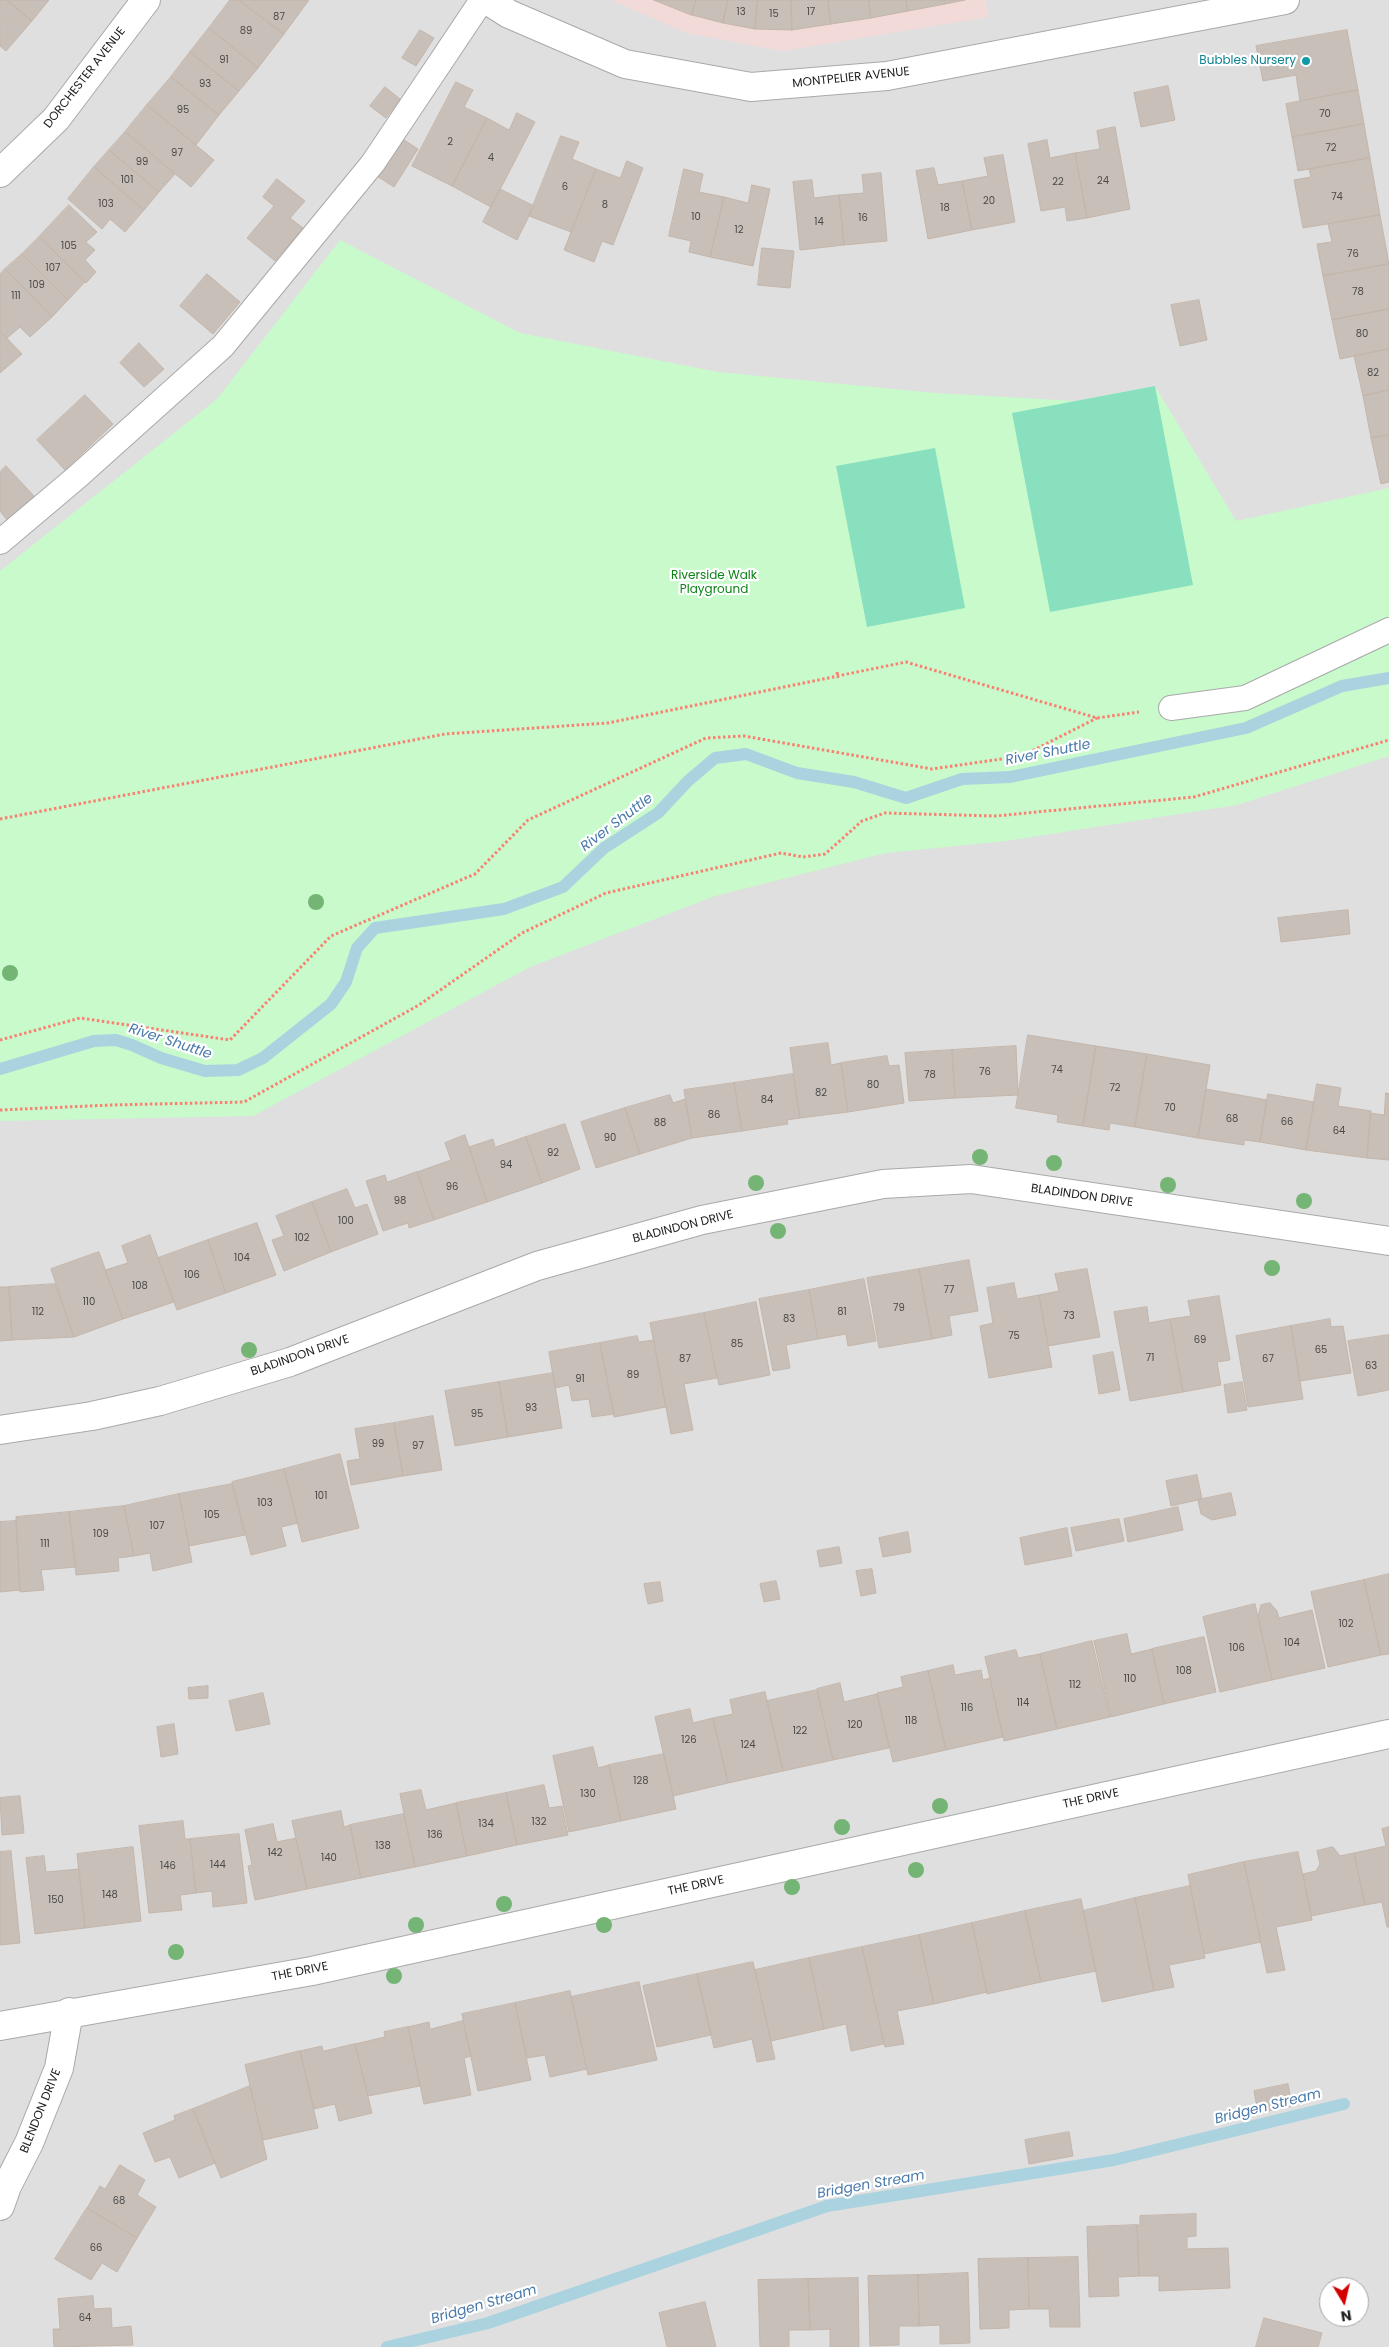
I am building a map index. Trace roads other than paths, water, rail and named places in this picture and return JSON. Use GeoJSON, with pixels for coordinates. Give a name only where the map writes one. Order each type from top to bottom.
{"type":"FeatureCollection","features":[{"type":"Feature","properties":{"kind":"street","name":"DORCHESTER AVENUE"},"geometry":{"type":"LineString","coordinates":[[0,173],[56,119],[146,0]]}},
{"type":"Feature","properties":{"kind":"street","name":"MONTPELIER AVENUE"},"geometry":{"type":"LineString","coordinates":[[487,0],[509,14],[625,64],[751,87],[888,76],[1285,0]]}},
{"type":"Feature","properties":{"kind":"street","name":"BLADINDON DRIVE"},"geometry":{"type":"LineString","coordinates":[[0,1430],[92,1416],[160,1401],[290,1362],[536,1266],[702,1220],[883,1184],[971,1179],[1389,1241]]}},
{"type":"Feature","properties":{"kind":"street","name":"THE DRIVE"},"geometry":{"type":"LineString","coordinates":[[0,2026],[69,2012],[312,1971],[1389,1734]]}},
{"type":"Feature","properties":{"kind":"street","name":"BLENDON DRIVE"},"geometry":{"type":"LineString","coordinates":[[0,2206],[7,2186],[29,2143],[59,2068],[69,2012]]}},
{"type":"Feature","properties":{"kind":"lane"},"geometry":{"type":"LineString","coordinates":[[0,542],[223,346],[373,163],[482,0]]}},
{"type":"Feature","properties":{"kind":"lane"},"geometry":{"type":"LineString","coordinates":[[1171,708],[1245,698],[1389,630]]}},
{"type":"Feature","properties":{"kind":"waterway","name":"River Shuttle"},"geometry":{"type":"LineString","coordinates":[[0,1069],[94,1041],[116,1040],[161,1058],[205,1071],[238,1070],[263,1058],[331,1004],[346,982],[357,948],[375,928],[504,909],[563,887],[604,848],[658,813],[688,781],[715,758],[746,754],[797,773],[854,782],[906,798],[962,779],[1010,777],[1246,728],[1342,686],[1389,678]]}},
{"type":"Feature","properties":{"kind":"waterway","name":"Bridgen Stream"},"geometry":{"type":"LineString","coordinates":[[387,2347],[488,2323],[827,2206],[1114,2160],[1344,2104]]}},
{"type":"Feature","properties":{"kind":"place","name":"Bubbles Nursery"},"geometry":{"type":"Point","coordinates":[1306,61]}},
{"type":"Feature","properties":{"kind":"park label","name":"Riverside Walk Playground"},"geometry":{"type":"Point","coordinates":[714,583]}}]}
